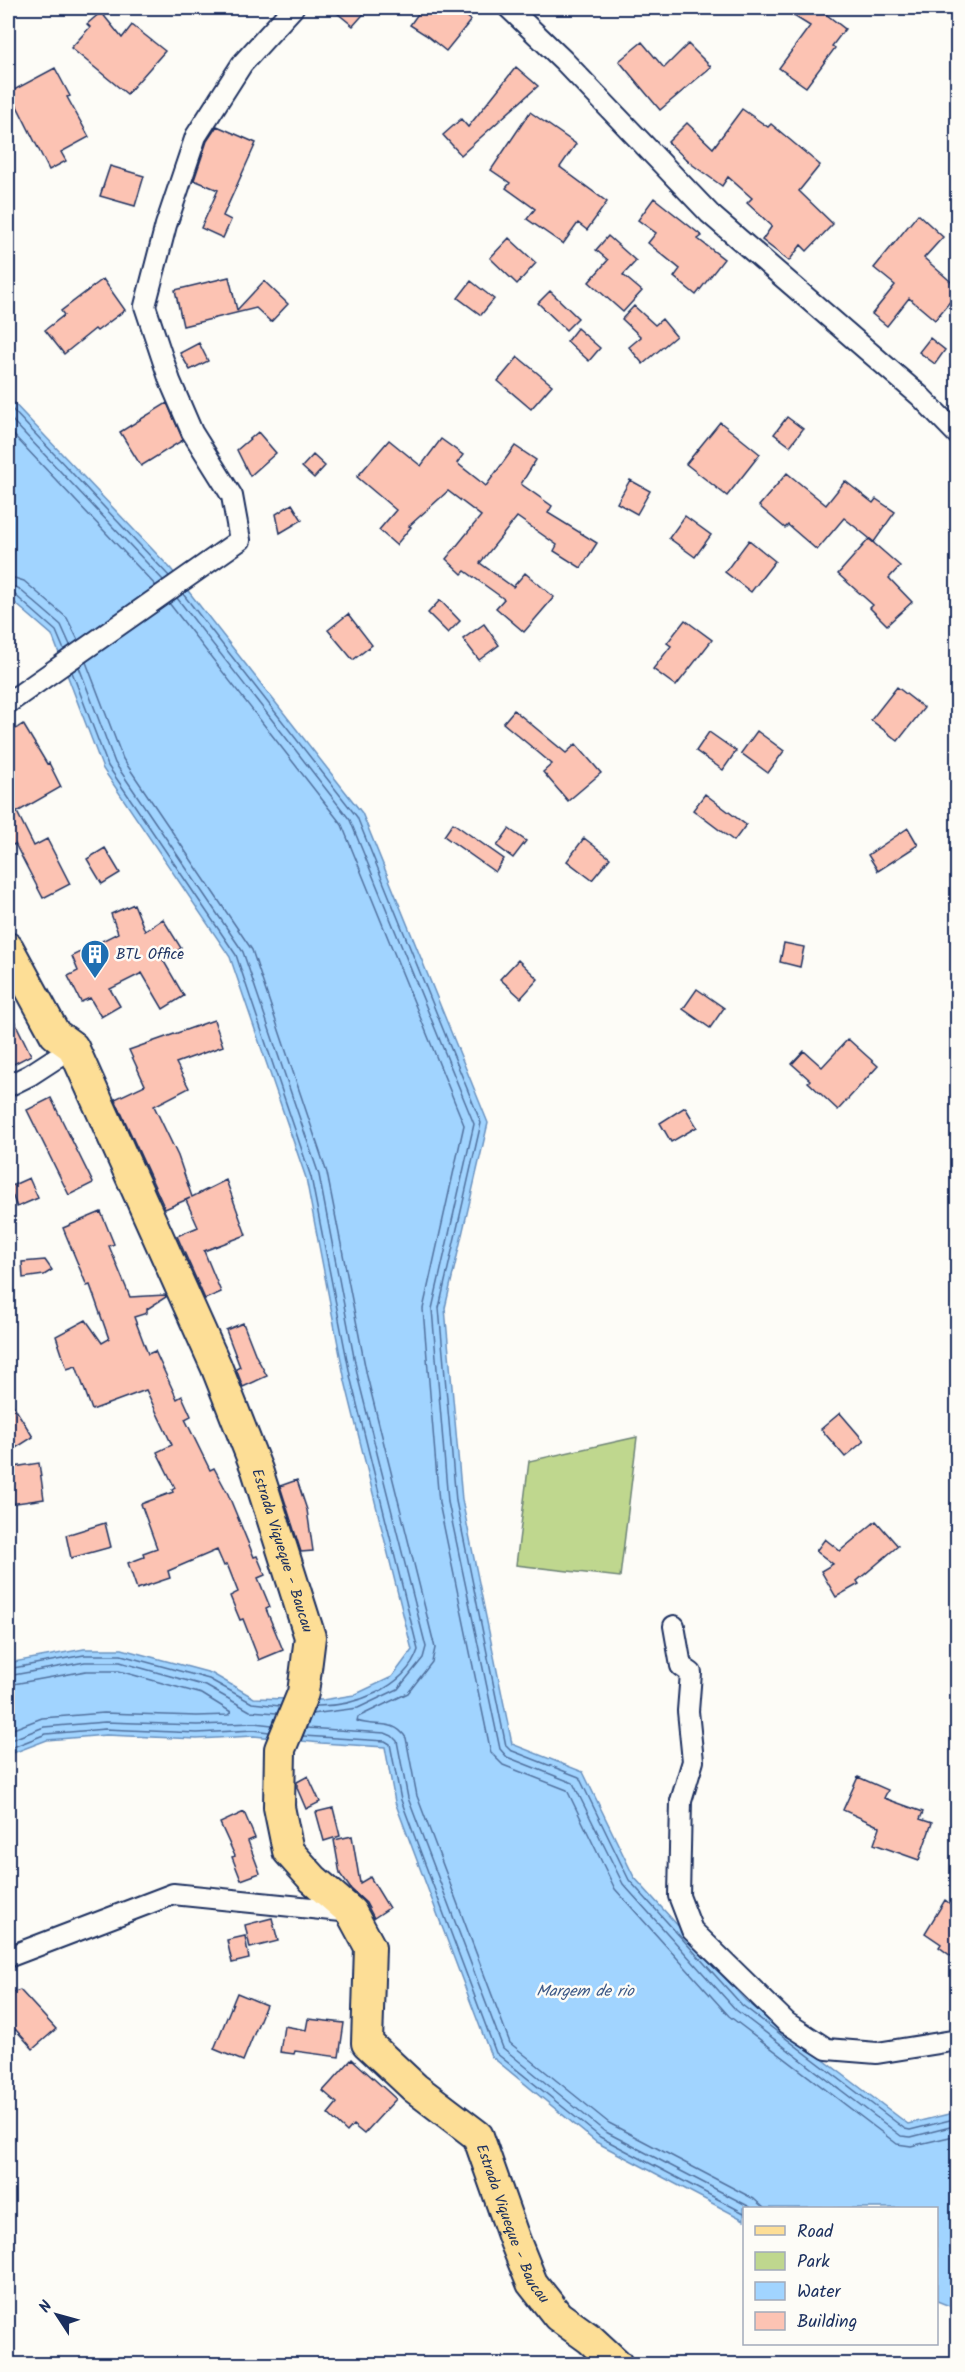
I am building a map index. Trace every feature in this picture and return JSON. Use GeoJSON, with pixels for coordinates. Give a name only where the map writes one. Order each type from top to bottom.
{"type":"FeatureCollection","features":[{"type":"Feature","properties":{"kind":"main road","name":"Estrada Viqueque - Baucau"},"geometry":{"type":"LineString","coordinates":[[8,948],[55,1034],[73,1047],[216,1366],[258,1470],[310,1637],[303,1693],[280,1749],[279,1807],[288,1851],[313,1879],[351,1912],[370,1947],[367,2043],[416,2088],[478,2136],[532,2283],[558,2316],[590,2339],[618,2364]]}},
{"type":"Feature","properties":{"kind":"street"},"geometry":{"type":"LineString","coordinates":[[11,700],[240,540],[232,496],[192,432],[170,381],[145,306],[166,225],[196,136],[242,64],[293,8]]}},
{"type":"Feature","properties":{"kind":"street"},"geometry":{"type":"LineString","coordinates":[[509,8],[563,60],[710,214],[920,396],[957,435]]}},
{"type":"Feature","properties":{"kind":"street"},"geometry":{"type":"LineString","coordinates":[[8,1086],[30,1076],[73,1047]]}},
{"type":"Feature","properties":{"kind":"street"},"geometry":{"type":"LineString","coordinates":[[674,1626],[681,1666],[691,1673],[688,1711],[693,1761],[681,1801],[679,1896],[692,1930],[787,2023],[827,2049],[877,2053],[957,2040]]}},
{"type":"Feature","properties":{"kind":"street"},"geometry":{"type":"LineString","coordinates":[[8,1957],[173,1894],[351,1912]]}},
{"type":"Feature","properties":{"kind":"green space"},"geometry":{"type":"Polygon","coordinates":[[[637,1437],[620,1577],[516,1565],[529,1461],[637,1437]]]}},
{"type":"Feature","properties":{"kind":"water","name":"Margem de rio"},"geometry":{"type":"Polygon","coordinates":[[[8,397],[171,569],[362,813],[488,1123],[445,1308],[462,1500],[512,1744],[583,1772],[634,1877],[746,2001],[908,2124],[957,2112],[957,2309],[938,2301],[938,2207],[743,2207],[743,2219],[596,2142],[491,2056],[395,1802],[385,1747],[254,1736],[197,1739],[106,1735],[47,1740],[8,1755],[8,1663],[84,1649],[122,1649],[211,1673],[254,1698],[322,1700],[354,1695],[392,1677],[412,1650],[345,1381],[306,1178],[230,957],[103,769],[52,635],[8,597],[8,397]]]}},
{"type":"Feature","properties":{"kind":"building"},"geometry":{"type":"Polygon","coordinates":[[[331,8],[369,8],[353,26],[331,8]]]}},
{"type":"Feature","properties":{"kind":"building"},"geometry":{"type":"Polygon","coordinates":[[[422,8],[456,8],[471,20],[446,51],[410,25],[422,8]]]}},
{"type":"Feature","properties":{"kind":"building"},"geometry":{"type":"Polygon","coordinates":[[[781,8],[818,8],[845,29],[832,46],[835,48],[806,87],[779,68],[810,26],[781,8]]]}},
{"type":"Feature","properties":{"kind":"building"},"geometry":{"type":"Polygon","coordinates":[[[101,12],[122,38],[132,25],[165,51],[127,94],[71,48],[90,27],[87,24],[101,12]]]}},
{"type":"Feature","properties":{"kind":"building"},"geometry":{"type":"Polygon","coordinates":[[[642,42],[664,68],[688,44],[711,67],[660,110],[619,61],[642,42]]]}},
{"type":"Feature","properties":{"kind":"building"},"geometry":{"type":"Polygon","coordinates":[[[516,67],[538,86],[461,155],[443,135],[461,119],[468,127],[516,67]]]}},
{"type":"Feature","properties":{"kind":"building"},"geometry":{"type":"Polygon","coordinates":[[[55,68],[70,96],[67,97],[89,137],[61,152],[66,161],[49,170],[10,92],[55,68]]]}},
{"type":"Feature","properties":{"kind":"building"},"geometry":{"type":"Polygon","coordinates":[[[742,109],[768,127],[771,124],[820,165],[799,191],[833,224],[807,251],[801,245],[789,261],[762,240],[772,226],[747,203],[752,198],[728,177],[722,186],[690,163],[668,142],[687,123],[713,148],[742,109]]]}},
{"type":"Feature","properties":{"kind":"building"},"geometry":{"type":"Polygon","coordinates":[[[530,112],[576,144],[560,167],[607,202],[587,230],[578,223],[563,244],[527,219],[535,209],[506,188],[510,183],[491,170],[530,112]]]}},
{"type":"Feature","properties":{"kind":"building"},"geometry":{"type":"Polygon","coordinates":[[[217,126],[256,143],[223,216],[231,220],[223,238],[201,228],[218,190],[194,180],[207,141],[217,126]]]}},
{"type":"Feature","properties":{"kind":"building"},"geometry":{"type":"Polygon","coordinates":[[[110,166],[144,176],[135,206],[100,196],[110,166]]]}},
{"type":"Feature","properties":{"kind":"building"},"geometry":{"type":"Polygon","coordinates":[[[654,198],[702,236],[698,239],[724,259],[696,295],[674,277],[680,269],[648,243],[656,233],[638,220],[654,198]]]}},
{"type":"Feature","properties":{"kind":"building"},"geometry":{"type":"Polygon","coordinates":[[[918,214],[943,237],[924,258],[957,287],[957,293],[935,320],[909,298],[887,326],[872,314],[895,285],[874,268],[918,214]]]}},
{"type":"Feature","properties":{"kind":"building"},"geometry":{"type":"Polygon","coordinates":[[[608,236],[636,261],[623,275],[642,291],[623,312],[589,282],[608,260],[596,250],[608,236]]]}},
{"type":"Feature","properties":{"kind":"building"},"geometry":{"type":"Polygon","coordinates":[[[509,238],[536,263],[517,284],[490,258],[509,238]]]}},
{"type":"Feature","properties":{"kind":"building"},"geometry":{"type":"Polygon","coordinates":[[[229,277],[237,310],[264,281],[288,304],[271,322],[256,308],[183,326],[175,290],[229,277]]]}},
{"type":"Feature","properties":{"kind":"building"},"geometry":{"type":"Polygon","coordinates":[[[103,279],[125,310],[97,331],[95,329],[64,354],[45,330],[64,315],[61,311],[103,279]]]}},
{"type":"Feature","properties":{"kind":"building"},"geometry":{"type":"Polygon","coordinates":[[[471,281],[494,299],[481,315],[458,298],[471,281]]]}},
{"type":"Feature","properties":{"kind":"building"},"geometry":{"type":"Polygon","coordinates":[[[550,291],[578,318],[566,330],[538,303],[550,291]]]}},
{"type":"Feature","properties":{"kind":"building"},"geometry":{"type":"Polygon","coordinates":[[[634,306],[655,325],[662,319],[676,336],[643,364],[629,347],[641,337],[622,319],[634,306]]]}},
{"type":"Feature","properties":{"kind":"building"},"geometry":{"type":"Polygon","coordinates":[[[577,328],[600,348],[589,361],[567,341],[577,328]]]}},
{"type":"Feature","properties":{"kind":"building"},"geometry":{"type":"Polygon","coordinates":[[[930,338],[945,350],[935,364],[919,352],[930,338]]]}},
{"type":"Feature","properties":{"kind":"building"},"geometry":{"type":"Polygon","coordinates":[[[199,343],[208,361],[190,370],[180,353],[199,343]]]}},
{"type":"Feature","properties":{"kind":"building"},"geometry":{"type":"Polygon","coordinates":[[[518,357],[552,385],[531,409],[498,381],[518,357]]]}},
{"type":"Feature","properties":{"kind":"building"},"geometry":{"type":"Polygon","coordinates":[[[167,403],[183,440],[141,466],[120,432],[167,403]]]}},
{"type":"Feature","properties":{"kind":"building"},"geometry":{"type":"Polygon","coordinates":[[[787,417],[803,429],[790,446],[774,434],[787,417]]]}},
{"type":"Feature","properties":{"kind":"building"},"geometry":{"type":"Polygon","coordinates":[[[720,422],[760,454],[727,496],[686,464],[720,422]]]}},
{"type":"Feature","properties":{"kind":"building"},"geometry":{"type":"Polygon","coordinates":[[[258,432],[276,453],[250,476],[237,450],[258,432]]]}},
{"type":"Feature","properties":{"kind":"building"},"geometry":{"type":"Polygon","coordinates":[[[441,439],[463,455],[457,463],[486,486],[515,446],[536,460],[521,484],[552,506],[548,513],[597,543],[581,568],[554,551],[557,545],[517,517],[480,563],[513,587],[525,573],[554,597],[524,632],[496,608],[504,599],[465,571],[462,574],[446,559],[481,516],[448,491],[409,526],[411,527],[396,545],[379,530],[396,510],[357,477],[389,440],[421,466],[441,439]]]}},
{"type":"Feature","properties":{"kind":"building"},"geometry":{"type":"Polygon","coordinates":[[[313,455],[325,466],[314,478],[302,467],[313,455]]]}},
{"type":"Feature","properties":{"kind":"building"},"geometry":{"type":"Polygon","coordinates":[[[787,473],[826,505],[845,481],[873,503],[876,499],[895,512],[874,542],[844,518],[817,550],[788,525],[785,528],[759,506],[787,473]]]}},
{"type":"Feature","properties":{"kind":"building"},"geometry":{"type":"Polygon","coordinates":[[[630,480],[650,491],[637,514],[617,503],[630,480]]]}},
{"type":"Feature","properties":{"kind":"building"},"geometry":{"type":"Polygon","coordinates":[[[292,504],[302,520],[280,533],[276,514],[292,504]]]}},
{"type":"Feature","properties":{"kind":"building"},"geometry":{"type":"Polygon","coordinates":[[[685,516],[711,535],[695,557],[669,538],[685,516]]]}},
{"type":"Feature","properties":{"kind":"building"},"geometry":{"type":"Polygon","coordinates":[[[869,539],[900,566],[889,578],[912,602],[887,625],[870,608],[873,605],[838,574],[869,539]]]}},
{"type":"Feature","properties":{"kind":"building"},"geometry":{"type":"Polygon","coordinates":[[[749,540],[775,561],[751,592],[725,572],[749,540]]]}},
{"type":"Feature","properties":{"kind":"building"},"geometry":{"type":"Polygon","coordinates":[[[440,600],[460,621],[448,633],[428,613],[440,600]]]}},
{"type":"Feature","properties":{"kind":"building"},"geometry":{"type":"Polygon","coordinates":[[[348,614],[372,645],[353,660],[328,630],[348,614]]]}},
{"type":"Feature","properties":{"kind":"building"},"geometry":{"type":"Polygon","coordinates":[[[685,620],[712,640],[676,686],[653,669],[671,646],[667,643],[685,620]]]}},
{"type":"Feature","properties":{"kind":"building"},"geometry":{"type":"Polygon","coordinates":[[[484,624],[499,645],[479,660],[463,639],[484,624]]]}},
{"type":"Feature","properties":{"kind":"building"},"geometry":{"type":"Polygon","coordinates":[[[897,687],[924,708],[898,741],[871,720],[897,687]]]}},
{"type":"Feature","properties":{"kind":"building"},"geometry":{"type":"Polygon","coordinates":[[[514,710],[566,753],[576,744],[601,773],[568,801],[543,772],[552,764],[503,723],[514,710]]]}},
{"type":"Feature","properties":{"kind":"building"},"geometry":{"type":"Polygon","coordinates":[[[23,724],[47,764],[49,763],[61,787],[17,812],[34,846],[47,839],[70,884],[43,898],[15,844],[8,847],[8,734],[23,724]]]}},
{"type":"Feature","properties":{"kind":"building"},"geometry":{"type":"Polygon","coordinates":[[[757,731],[784,751],[768,773],[741,753],[757,731]]]}},
{"type":"Feature","properties":{"kind":"building"},"geometry":{"type":"Polygon","coordinates":[[[709,732],[736,751],[723,770],[696,751],[709,732]]]}},
{"type":"Feature","properties":{"kind":"building"},"geometry":{"type":"Polygon","coordinates":[[[705,794],[746,825],[734,841],[693,810],[705,794]]]}},
{"type":"Feature","properties":{"kind":"building"},"geometry":{"type":"Polygon","coordinates":[[[453,823],[504,859],[495,872],[444,836],[453,823]]]}},
{"type":"Feature","properties":{"kind":"building"},"geometry":{"type":"Polygon","coordinates":[[[908,828],[918,845],[878,871],[868,855],[908,828]]]}},
{"type":"Feature","properties":{"kind":"building"},"geometry":{"type":"Polygon","coordinates":[[[509,829],[526,841],[513,858],[497,846],[509,829]]]}},
{"type":"Feature","properties":{"kind":"building"},"geometry":{"type":"Polygon","coordinates":[[[584,838],[610,858],[592,880],[567,861],[584,838]]]}},
{"type":"Feature","properties":{"kind":"building"},"geometry":{"type":"Polygon","coordinates":[[[105,848],[120,873],[102,884],[87,859],[105,848]]]}},
{"type":"Feature","properties":{"kind":"building"},"geometry":{"type":"Polygon","coordinates":[[[134,904],[145,931],[163,919],[181,948],[163,960],[184,996],[163,1009],[142,973],[110,989],[120,1006],[101,1017],[90,998],[81,1002],[68,976],[78,971],[72,956],[118,933],[111,914],[134,904]]]}},
{"type":"Feature","properties":{"kind":"building"},"geometry":{"type":"Polygon","coordinates":[[[784,943],[804,947],[800,967],[780,962],[784,943]]]}},
{"type":"Feature","properties":{"kind":"building"},"geometry":{"type":"Polygon","coordinates":[[[518,960],[538,979],[521,998],[500,979],[518,960]]]}},
{"type":"Feature","properties":{"kind":"building"},"geometry":{"type":"Polygon","coordinates":[[[697,989],[724,1008],[710,1028],[683,1009],[697,989]]]}},
{"type":"Feature","properties":{"kind":"building"},"geometry":{"type":"Polygon","coordinates":[[[8,1008],[31,1055],[8,1067],[8,1008]]]}},
{"type":"Feature","properties":{"kind":"building"},"geometry":{"type":"Polygon","coordinates":[[[214,1020],[223,1046],[176,1063],[189,1088],[154,1106],[178,1156],[192,1197],[226,1180],[246,1235],[204,1251],[221,1292],[205,1299],[177,1236],[198,1227],[186,1200],[190,1198],[165,1209],[115,1099],[145,1085],[129,1050],[214,1020]]]}},
{"type":"Feature","properties":{"kind":"building"},"geometry":{"type":"Polygon","coordinates":[[[848,1039],[878,1066],[838,1110],[792,1064],[804,1051],[822,1067],[848,1039]]]}},
{"type":"Feature","properties":{"kind":"building"},"geometry":{"type":"Polygon","coordinates":[[[51,1098],[93,1183],[69,1195],[27,1110],[51,1098]]]}},
{"type":"Feature","properties":{"kind":"building"},"geometry":{"type":"Polygon","coordinates":[[[685,1107],[697,1127],[671,1142],[660,1123],[685,1107]]]}},
{"type":"Feature","properties":{"kind":"building"},"geometry":{"type":"Polygon","coordinates":[[[29,1178],[38,1198],[17,1207],[9,1187],[29,1178]]]}},
{"type":"Feature","properties":{"kind":"building"},"geometry":{"type":"Polygon","coordinates":[[[101,1212],[114,1244],[109,1246],[130,1297],[165,1295],[166,1297],[147,1309],[147,1313],[134,1317],[148,1354],[155,1351],[177,1399],[182,1396],[191,1416],[185,1419],[210,1470],[214,1468],[228,1494],[254,1557],[257,1556],[265,1575],[258,1578],[270,1607],[266,1609],[283,1650],[259,1660],[243,1619],[240,1620],[230,1596],[238,1592],[227,1564],[224,1566],[217,1550],[168,1571],[170,1578],[137,1589],[128,1563],[144,1557],[143,1553],[157,1548],[141,1504],[173,1492],[175,1488],[157,1452],[172,1445],[146,1390],[92,1410],[76,1366],[67,1369],[56,1336],[86,1320],[102,1343],[109,1339],[90,1285],[87,1286],[63,1228],[101,1212]]]}},
{"type":"Feature","properties":{"kind":"building"},"geometry":{"type":"Polygon","coordinates":[[[45,1260],[52,1270],[44,1275],[23,1278],[22,1262],[45,1260]]]}},
{"type":"Feature","properties":{"kind":"building"},"geometry":{"type":"Polygon","coordinates":[[[243,1323],[267,1376],[243,1387],[236,1369],[240,1367],[226,1330],[243,1323]]]}},
{"type":"Feature","properties":{"kind":"building"},"geometry":{"type":"Polygon","coordinates":[[[8,1397],[33,1437],[8,1453],[8,1397]]]}},
{"type":"Feature","properties":{"kind":"building"},"geometry":{"type":"Polygon","coordinates":[[[840,1413],[864,1441],[845,1457],[821,1429],[840,1413]]]}},
{"type":"Feature","properties":{"kind":"building"},"geometry":{"type":"Polygon","coordinates":[[[39,1463],[44,1499],[10,1504],[8,1468],[39,1463]]]}},
{"type":"Feature","properties":{"kind":"building"},"geometry":{"type":"Polygon","coordinates":[[[297,1480],[307,1510],[313,1551],[301,1552],[280,1486],[297,1480]]]}},
{"type":"Feature","properties":{"kind":"building"},"geometry":{"type":"Polygon","coordinates":[[[876,1521],[898,1546],[857,1581],[859,1584],[836,1597],[821,1571],[833,1564],[816,1551],[825,1539],[840,1551],[876,1521]]]}},
{"type":"Feature","properties":{"kind":"building"},"geometry":{"type":"Polygon","coordinates":[[[105,1523],[111,1547],[71,1558],[66,1535],[105,1523]]]}},
{"type":"Feature","properties":{"kind":"building"},"geometry":{"type":"Polygon","coordinates":[[[308,1776],[320,1802],[306,1809],[297,1788],[297,1782],[308,1776]]]}},
{"type":"Feature","properties":{"kind":"building"},"geometry":{"type":"Polygon","coordinates":[[[858,1777],[888,1790],[884,1798],[923,1812],[920,1819],[932,1823],[919,1860],[874,1844],[880,1827],[843,1810],[858,1777]]]}},
{"type":"Feature","properties":{"kind":"building"},"geometry":{"type":"Polygon","coordinates":[[[333,1808],[340,1836],[324,1841],[316,1812],[333,1808]]]}},
{"type":"Feature","properties":{"kind":"building"},"geometry":{"type":"Polygon","coordinates":[[[244,1812],[255,1838],[248,1841],[260,1873],[241,1880],[232,1857],[235,1856],[220,1823],[244,1812]]]}},
{"type":"Feature","properties":{"kind":"building"},"geometry":{"type":"Polygon","coordinates":[[[352,1836],[360,1883],[370,1877],[389,1908],[374,1918],[366,1903],[351,1889],[340,1874],[334,1840],[352,1836]]]}},
{"type":"Feature","properties":{"kind":"building"},"geometry":{"type":"Polygon","coordinates":[[[945,1900],[957,1909],[957,1957],[953,1954],[951,1956],[939,1947],[941,1944],[925,1933],[945,1900]]]}},
{"type":"Feature","properties":{"kind":"building"},"geometry":{"type":"Polygon","coordinates":[[[272,1918],[278,1941],[250,1948],[245,1925],[272,1918]]]}},
{"type":"Feature","properties":{"kind":"building"},"geometry":{"type":"Polygon","coordinates":[[[245,1936],[249,1959],[232,1963],[227,1940],[245,1936]]]}},
{"type":"Feature","properties":{"kind":"building"},"geometry":{"type":"Polygon","coordinates":[[[20,1990],[56,2029],[33,2049],[15,2029],[8,2037],[8,1994],[20,1990]]]}},
{"type":"Feature","properties":{"kind":"building"},"geometry":{"type":"Polygon","coordinates":[[[237,1993],[266,2005],[243,2061],[214,2049],[237,1993]]]}},
{"type":"Feature","properties":{"kind":"building"},"geometry":{"type":"Polygon","coordinates":[[[308,2019],[344,2023],[339,2057],[295,2051],[294,2054],[280,2052],[284,2026],[306,2030],[308,2019]]]}},
{"type":"Feature","properties":{"kind":"building"},"geometry":{"type":"Polygon","coordinates":[[[352,2059],[396,2099],[364,2134],[353,2125],[347,2132],[328,2114],[337,2103],[323,2091],[352,2059]]]}},
{"type":"Feature","properties":{"kind":"place","name":"BTL Office"},"geometry":{"type":"Point","coordinates":[95,980]}}]}
